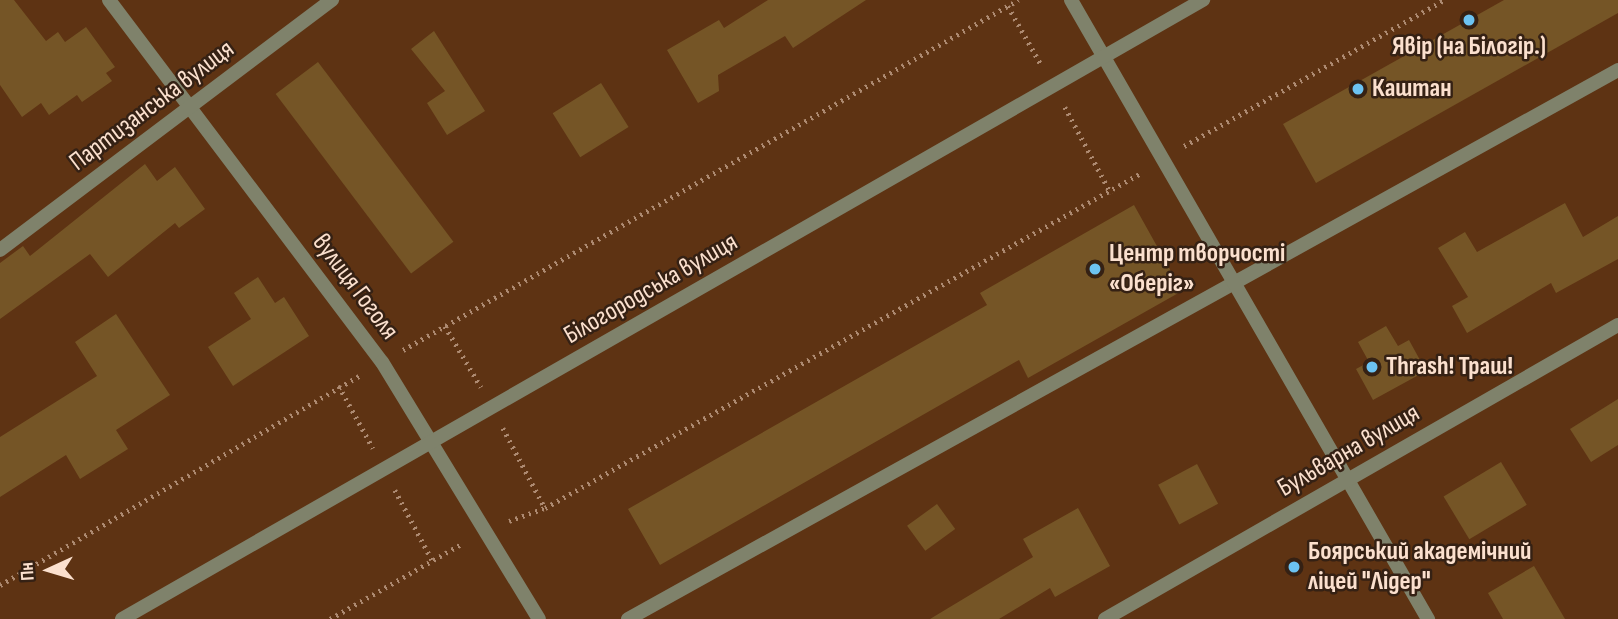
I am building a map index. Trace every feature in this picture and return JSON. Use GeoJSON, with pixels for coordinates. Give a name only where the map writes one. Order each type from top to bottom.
{"type":"FeatureCollection","features":[{"type":"Feature","properties":{"kind":"street","name":"вулиця Гоголя"},"geometry":{"type":"LineString","coordinates":[[109,0],[382,362],[539,619]]}},
{"type":"Feature","properties":{"kind":"street","name":"Партизанська вулиця"},"geometry":{"type":"LineString","coordinates":[[0,250],[332,0]]}},
{"type":"Feature","properties":{"kind":"street"},"geometry":{"type":"LineString","coordinates":[[1071,0],[1352,477],[1428,619]]}},
{"type":"Feature","properties":{"kind":"street","name":"Білогородська вулиця"},"geometry":{"type":"LineString","coordinates":[[122,619],[1203,0]]}},
{"type":"Feature","properties":{"kind":"street"},"geometry":{"type":"LineString","coordinates":[[628,619],[1239,283],[1618,70]]}},
{"type":"Feature","properties":{"kind":"street","name":"Бульварна вулиця"},"geometry":{"type":"LineString","coordinates":[[1105,619],[1618,325]]}},
{"type":"Feature","properties":{"kind":"path"},"geometry":{"type":"LineString","coordinates":[[0,585],[382,362],[1018,0]]}},
{"type":"Feature","properties":{"kind":"path"},"geometry":{"type":"LineString","coordinates":[[330,619],[486,529],[545,508],[1444,0]]}},
{"type":"Feature","properties":{"kind":"building"},"geometry":{"type":"Polygon","coordinates":[[[0,0],[14,0],[46,41],[58,32],[65,42],[86,27],[115,67],[106,73],[112,81],[82,102],[77,95],[49,115],[41,103],[22,117],[0,85],[0,0]]]}},
{"type":"Feature","properties":{"kind":"building"},"geometry":{"type":"Polygon","coordinates":[[[768,0],[866,0],[793,48],[785,36],[718,75],[719,91],[698,103],[667,50],[719,20],[724,28],[768,0]]]}},
{"type":"Feature","properties":{"kind":"building"},"geometry":{"type":"Polygon","coordinates":[[[1504,0],[1618,0],[1618,13],[1316,183],[1283,124],[1504,0]]]}},
{"type":"Feature","properties":{"kind":"building"},"geometry":{"type":"Polygon","coordinates":[[[434,31],[485,111],[447,135],[427,103],[445,91],[411,49],[434,31]]]}},
{"type":"Feature","properties":{"kind":"building"},"geometry":{"type":"Polygon","coordinates":[[[318,62],[453,242],[411,274],[276,94],[318,62]]]}},
{"type":"Feature","properties":{"kind":"building"},"geometry":{"type":"Polygon","coordinates":[[[601,83],[629,127],[580,157],[553,113],[601,83]]]}},
{"type":"Feature","properties":{"kind":"building"},"geometry":{"type":"Polygon","coordinates":[[[145,164],[157,181],[175,167],[205,209],[179,228],[175,223],[108,277],[90,254],[0,319],[0,263],[23,246],[30,256],[145,164]]]}},
{"type":"Feature","properties":{"kind":"building"},"geometry":{"type":"Polygon","coordinates":[[[1565,203],[1583,237],[1618,216],[1618,259],[1556,293],[1551,283],[1467,333],[1452,306],[1468,297],[1438,248],[1465,232],[1477,252],[1565,203]]]}},
{"type":"Feature","properties":{"kind":"building"},"geometry":{"type":"Polygon","coordinates":[[[1134,205],[1182,291],[1028,378],[1019,360],[660,565],[628,509],[987,305],[980,293],[1134,205]]]}},
{"type":"Feature","properties":{"kind":"building"},"geometry":{"type":"Polygon","coordinates":[[[258,277],[275,303],[284,297],[309,336],[233,386],[208,347],[251,319],[234,293],[258,277]]]}},
{"type":"Feature","properties":{"kind":"building"},"geometry":{"type":"Polygon","coordinates":[[[116,314],[170,395],[116,430],[128,449],[80,479],[66,455],[0,497],[0,437],[97,376],[75,342],[116,314]]]}},
{"type":"Feature","properties":{"kind":"building"},"geometry":{"type":"Polygon","coordinates":[[[1386,326],[1398,346],[1409,340],[1426,371],[1373,400],[1356,369],[1369,362],[1358,342],[1386,326]]]}},
{"type":"Feature","properties":{"kind":"building"},"geometry":{"type":"Polygon","coordinates":[[[1618,399],[1618,445],[1591,462],[1570,429],[1618,399]]]}},
{"type":"Feature","properties":{"kind":"building"},"geometry":{"type":"Polygon","coordinates":[[[1501,462],[1527,505],[1469,539],[1444,497],[1501,462]]]}},
{"type":"Feature","properties":{"kind":"building"},"geometry":{"type":"Polygon","coordinates":[[[1197,464],[1218,504],[1179,524],[1158,485],[1197,464]]]}},
{"type":"Feature","properties":{"kind":"building"},"geometry":{"type":"Polygon","coordinates":[[[937,504],[955,529],[925,551],[907,526],[937,504]]]}},
{"type":"Feature","properties":{"kind":"building"},"geometry":{"type":"Polygon","coordinates":[[[1078,508],[1110,566],[1055,597],[1050,588],[999,619],[930,619],[1033,557],[1023,539],[1078,508]]]}},
{"type":"Feature","properties":{"kind":"building"},"geometry":{"type":"Polygon","coordinates":[[[1534,566],[1565,619],[1503,619],[1488,593],[1534,566]]]}},
{"type":"Feature","properties":{"kind":"place","name":"Явір (на Білогір.)"},"geometry":{"type":"Point","coordinates":[1469,20]}},
{"type":"Feature","properties":{"kind":"place","name":"Каштан"},"geometry":{"type":"Point","coordinates":[1358,89]}},
{"type":"Feature","properties":{"kind":"place","name":"Центр творчості «Оберіг»"},"geometry":{"type":"Point","coordinates":[1095,269]}},
{"type":"Feature","properties":{"kind":"place","name":"Thrash! Траш!"},"geometry":{"type":"Point","coordinates":[1372,367]}},
{"type":"Feature","properties":{"kind":"place","name":"Боярський академічний ліцей \"Лідер\""},"geometry":{"type":"Point","coordinates":[1294,567]}}]}
